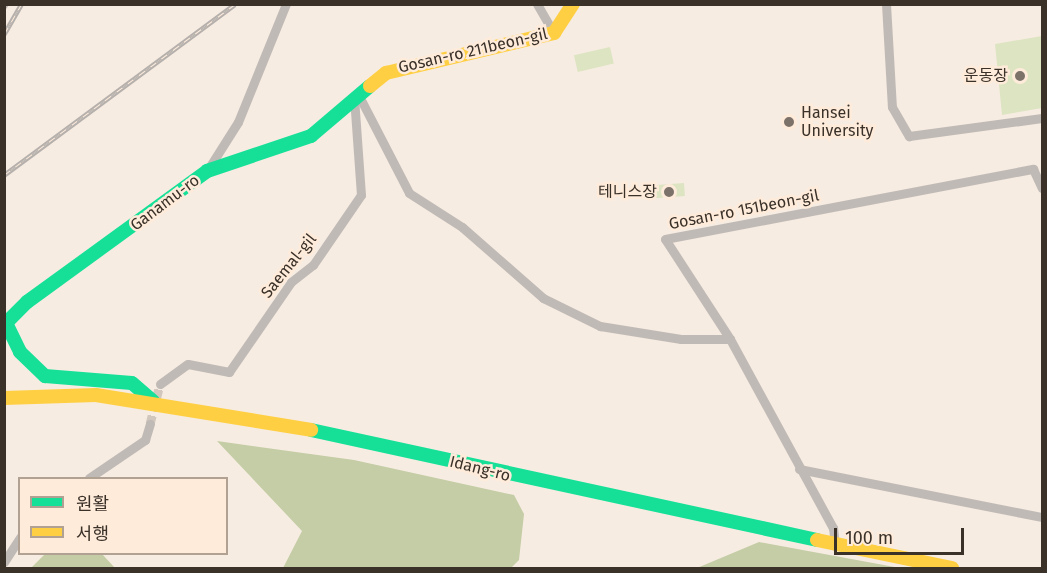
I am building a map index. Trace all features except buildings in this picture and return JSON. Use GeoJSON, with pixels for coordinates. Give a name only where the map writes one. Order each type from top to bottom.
{"type":"FeatureCollection","features":[{"type":"Feature","properties":{"kind":"street","name":"Ganamu-ro"},"geometry":{"type":"LineString","coordinates":[[5,323],[207,171],[238,122],[286,4]]}},
{"type":"Feature","properties":{"kind":"street"},"geometry":{"type":"LineString","coordinates":[[537,4],[554,33]]}},
{"type":"Feature","properties":{"kind":"street","name":"Gosan-ro 211beon-gil"},"geometry":{"type":"LineString","coordinates":[[207,171],[311,136],[356,96],[406,65],[554,33],[573,4]]}},
{"type":"Feature","properties":{"kind":"street"},"geometry":{"type":"LineString","coordinates":[[885,4],[892,107],[909,136],[1042,118]]}},
{"type":"Feature","properties":{"kind":"street"},"geometry":{"type":"LineString","coordinates":[[356,96],[409,193],[462,227],[543,298],[600,326],[681,339],[730,339]]}},
{"type":"Feature","properties":{"kind":"street","name":"Saemal-gil"},"geometry":{"type":"LineString","coordinates":[[160,384],[188,364],[229,372],[291,282],[314,265],[361,195],[356,96]]}},
{"type":"Feature","properties":{"kind":"street","name":"Gosan-ro 151beon-gil"},"geometry":{"type":"LineString","coordinates":[[835,546],[833,528],[730,339],[665,240],[1033,169],[1042,188]]}},
{"type":"Feature","properties":{"kind":"street"},"geometry":{"type":"LineString","coordinates":[[5,323],[20,352],[45,376],[132,383],[153,401]]}},
{"type":"Feature","properties":{"kind":"street","name":"Idang-ro"},"geometry":{"type":"LineString","coordinates":[[4,398],[96,395],[153,401],[386,444],[835,546],[952,568]]}},
{"type":"Feature","properties":{"kind":"street"},"geometry":{"type":"LineString","coordinates":[[90,477],[145,440],[150,424]]}},
{"type":"Feature","properties":{"kind":"street"},"geometry":{"type":"LineString","coordinates":[[800,469],[1042,517]]}},
{"type":"Feature","properties":{"kind":"street"},"geometry":{"type":"LineString","coordinates":[[4,562],[18,540]]}},
{"type":"Feature","properties":{"kind":"green space","name":"운동장"},"geometry":{"type":"Polygon","coordinates":[[[1042,36],[1042,108],[1002,115],[995,44],[1042,36]]]}},
{"type":"Feature","properties":{"kind":"green space"},"geometry":{"type":"Polygon","coordinates":[[[610,47],[614,64],[578,72],[574,55],[610,47]]]}},
{"type":"Feature","properties":{"kind":"green space","name":"테니스장"},"geometry":{"type":"Polygon","coordinates":[[[684,183],[685,196],[654,198],[653,185],[684,183]]]}},
{"type":"Feature","properties":{"kind":"green space"},"geometry":{"type":"Polygon","coordinates":[[[217,441],[354,460],[514,495],[524,514],[519,560],[511,568],[283,568],[302,531],[217,441]]]}},
{"type":"Feature","properties":{"kind":"green space"},"geometry":{"type":"Polygon","coordinates":[[[759,542],[900,568],[697,568],[759,542]]]}},
{"type":"Feature","properties":{"kind":"green space"},"geometry":{"type":"Polygon","coordinates":[[[44,555],[103,555],[115,568],[31,568],[44,555]]]}},
{"type":"Feature","properties":{"kind":"tunnel"},"geometry":{"type":"LineString","coordinates":[[150,424],[160,384]]}},
{"type":"Feature","properties":{"kind":"railway"},"geometry":{"type":"LineString","coordinates":[[4,34],[21,4]]}},
{"type":"Feature","properties":{"kind":"railway"},"geometry":{"type":"LineString","coordinates":[[4,175],[235,4]]}},
{"type":"Feature","properties":{"kind":"traffic: fast"},"geometry":{"type":"LineString","coordinates":[[4,325],[27,302],[207,171],[311,136],[370,86]]}},
{"type":"Feature","properties":{"kind":"traffic: fast"},"geometry":{"type":"LineString","coordinates":[[6,323],[20,352],[45,376],[132,383],[153,401]]}},
{"type":"Feature","properties":{"kind":"traffic: fast"},"geometry":{"type":"LineString","coordinates":[[311,430],[817,540]]}},
{"type":"Feature","properties":{"kind":"traffic: slow"},"geometry":{"type":"LineString","coordinates":[[370,86],[386,73],[554,33],[573,4]]}},
{"type":"Feature","properties":{"kind":"traffic: slow"},"geometry":{"type":"LineString","coordinates":[[4,398],[96,395],[311,430]]}},
{"type":"Feature","properties":{"kind":"traffic: slow"},"geometry":{"type":"LineString","coordinates":[[817,540],[952,568]]}},
{"type":"Feature","properties":{"kind":"place","name":"운동장"},"geometry":{"type":"Point","coordinates":[1020,76]}},
{"type":"Feature","properties":{"kind":"place","name":"Hansei University"},"geometry":{"type":"Point","coordinates":[789,122]}},
{"type":"Feature","properties":{"kind":"place","name":"테니스장"},"geometry":{"type":"Point","coordinates":[669,192]}}]}
